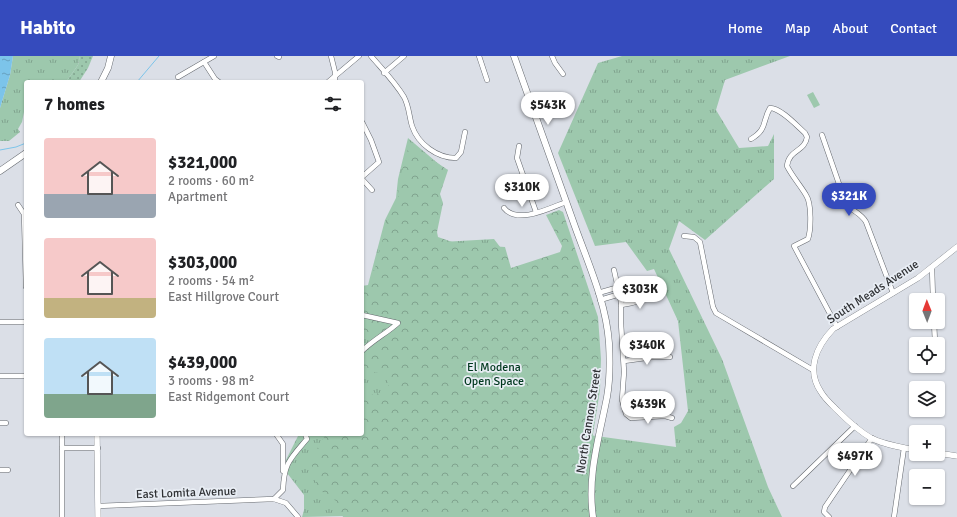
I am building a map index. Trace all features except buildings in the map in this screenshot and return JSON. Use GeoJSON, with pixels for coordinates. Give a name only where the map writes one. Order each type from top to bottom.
{"type":"FeatureCollection","features":[{"type":"Feature","properties":{"kind":"main road"},"geometry":{"type":"LineString","coordinates":[[103,80],[111,56]]}},
{"type":"Feature","properties":{"kind":"main road","name":"North Cannon Street"},"geometry":{"type":"LineString","coordinates":[[514,56],[598,293],[608,342],[609,378],[607,397],[593,464],[591,496],[593,517]]}},
{"type":"Feature","properties":{"kind":"main road"},"geometry":{"type":"LineString","coordinates":[[0,171],[24,154]]}},
{"type":"Feature","properties":{"kind":"street"},"geometry":{"type":"LineString","coordinates":[[178,77],[214,56]]}},
{"type":"Feature","properties":{"kind":"street"},"geometry":{"type":"LineString","coordinates":[[331,56],[335,79]]}},
{"type":"Feature","properties":{"kind":"street"},"geometry":{"type":"LineString","coordinates":[[335,79],[359,56]]}},
{"type":"Feature","properties":{"kind":"street"},"geometry":{"type":"LineString","coordinates":[[371,56],[404,97],[409,107],[412,126],[418,139],[431,151],[451,158],[456,158],[461,152],[465,132]]}},
{"type":"Feature","properties":{"kind":"street"},"geometry":{"type":"LineString","coordinates":[[384,73],[404,56]]}},
{"type":"Feature","properties":{"kind":"street"},"geometry":{"type":"LineString","coordinates":[[478,56],[487,80]]}},
{"type":"Feature","properties":{"kind":"street"},"geometry":{"type":"LineString","coordinates":[[552,56],[563,74]]}},
{"type":"Feature","properties":{"kind":"street"},"geometry":{"type":"LineString","coordinates":[[204,62],[216,80]]}},
{"type":"Feature","properties":{"kind":"street"},"geometry":{"type":"LineString","coordinates":[[751,139],[757,136],[764,128],[770,108],[775,108],[807,137],[804,146],[790,156],[787,166],[808,196],[809,202],[810,232],[808,239],[794,246],[837,327]]}},
{"type":"Feature","properties":{"kind":"street"},"geometry":{"type":"LineString","coordinates":[[364,126],[380,162],[364,176]]}},
{"type":"Feature","properties":{"kind":"street"},"geometry":{"type":"LineString","coordinates":[[822,135],[846,204],[849,208],[862,215],[866,222],[893,293]]}},
{"type":"Feature","properties":{"kind":"street"},"geometry":{"type":"LineString","coordinates":[[518,146],[517,158],[536,212]]}},
{"type":"Feature","properties":{"kind":"street"},"geometry":{"type":"LineString","coordinates":[[364,180],[372,190]]}},
{"type":"Feature","properties":{"kind":"street"},"geometry":{"type":"LineString","coordinates":[[504,208],[508,213],[524,216],[566,202]]}},
{"type":"Feature","properties":{"kind":"street"},"geometry":{"type":"LineString","coordinates":[[18,205],[24,214]]}},
{"type":"Feature","properties":{"kind":"street"},"geometry":{"type":"LineString","coordinates":[[684,236],[694,237],[700,242],[714,310],[723,318],[813,370]]}},
{"type":"Feature","properties":{"kind":"street","name":"South Meads Avenue"},"geometry":{"type":"LineString","coordinates":[[909,449],[872,438],[855,426],[824,398],[817,386],[813,370],[814,357],[818,348],[826,337],[837,327],[918,278],[957,247]]}},
{"type":"Feature","properties":{"kind":"street"},"geometry":{"type":"LineString","coordinates":[[932,267],[933,293]]}},
{"type":"Feature","properties":{"kind":"street"},"geometry":{"type":"LineString","coordinates":[[614,270],[619,287],[621,305],[624,361],[622,400],[625,413],[628,417],[633,418],[665,416],[672,418]]}},
{"type":"Feature","properties":{"kind":"street"},"geometry":{"type":"LineString","coordinates":[[598,293],[619,287]]}},
{"type":"Feature","properties":{"kind":"street"},"geometry":{"type":"LineString","coordinates":[[600,300],[620,294]]}},
{"type":"Feature","properties":{"kind":"street"},"geometry":{"type":"LineString","coordinates":[[621,305],[632,304],[654,296]]}},
{"type":"Feature","properties":{"kind":"street"},"geometry":{"type":"LineString","coordinates":[[364,315],[398,323],[391,330],[372,341],[364,349]]}},
{"type":"Feature","properties":{"kind":"street"},"geometry":{"type":"LineString","coordinates":[[0,322],[24,322]]}},
{"type":"Feature","properties":{"kind":"street"},"geometry":{"type":"LineString","coordinates":[[624,361],[653,357],[670,357]]}},
{"type":"Feature","properties":{"kind":"street"},"geometry":{"type":"LineString","coordinates":[[0,376],[24,376]]}},
{"type":"Feature","properties":{"kind":"street"},"geometry":{"type":"LineString","coordinates":[[0,423],[6,423]]}},
{"type":"Feature","properties":{"kind":"street"},"geometry":{"type":"LineString","coordinates":[[793,486],[855,426]]}},
{"type":"Feature","properties":{"kind":"street"},"geometry":{"type":"LineString","coordinates":[[62,436],[62,517]]}},
{"type":"Feature","properties":{"kind":"street"},"geometry":{"type":"LineString","coordinates":[[97,436],[98,517]]}},
{"type":"Feature","properties":{"kind":"street"},"geometry":{"type":"LineString","coordinates":[[277,436],[283,444],[282,461],[284,474],[283,490],[274,499],[286,503],[298,517]]}},
{"type":"Feature","properties":{"kind":"street"},"geometry":{"type":"LineString","coordinates":[[284,474],[289,459],[307,439],[306,436]]}},
{"type":"Feature","properties":{"kind":"street"},"geometry":{"type":"LineString","coordinates":[[829,517],[824,512],[825,507],[872,438]]}},
{"type":"Feature","properties":{"kind":"street"},"geometry":{"type":"LineString","coordinates":[[62,448],[98,448]]}},
{"type":"Feature","properties":{"kind":"street"},"geometry":{"type":"LineString","coordinates":[[894,517],[904,448]]}},
{"type":"Feature","properties":{"kind":"street"},"geometry":{"type":"LineString","coordinates":[[945,454],[957,456]]}},
{"type":"Feature","properties":{"kind":"street"},"geometry":{"type":"LineString","coordinates":[[0,470],[8,470]]}},
{"type":"Feature","properties":{"kind":"street","name":"East Lomita Avenue"},"geometry":{"type":"LineString","coordinates":[[98,506],[274,499]]}},
{"type":"Feature","properties":{"kind":"green space"},"geometry":{"type":"Polygon","coordinates":[[[13,56],[80,56],[78,65],[67,80],[24,80],[24,112],[22,122],[18,129],[20,132],[9,141],[0,141],[0,108],[10,75],[13,56]]]}},
{"type":"Feature","properties":{"kind":"green space"},"geometry":{"type":"Polygon","coordinates":[[[80,56],[93,56],[80,80],[67,80],[78,65],[80,56]]]}},
{"type":"Feature","properties":{"kind":"green space"},"geometry":{"type":"Polygon","coordinates":[[[622,56],[790,56],[725,80],[716,110],[739,148],[768,146],[774,134],[774,179],[705,240],[679,221],[669,249],[722,359],[768,487],[782,517],[302,517],[304,510],[304,495],[287,473],[286,460],[298,436],[364,436],[364,286],[368,285],[385,220],[396,198],[398,179],[408,138],[441,166],[425,243],[494,239],[507,256],[510,275],[589,435],[676,447],[674,427],[681,423],[688,411],[678,321],[654,269],[647,271],[626,242],[595,246],[558,153],[598,63],[622,56]]]}},
{"type":"Feature","properties":{"kind":"green space"},"geometry":{"type":"Polygon","coordinates":[[[813,92],[820,105],[814,108],[807,95],[813,92]]]}},
{"type":"Feature","properties":{"kind":"green space","name":"El Modena Open Space"},"geometry":{"type":"Polygon","coordinates":[[[410,142],[448,170],[440,194],[443,203],[437,232],[438,237],[458,244],[505,247],[511,268],[560,252],[562,246],[546,215],[559,210],[563,212],[598,317],[601,359],[600,390],[588,465],[586,496],[588,517],[343,517],[336,501],[318,489],[312,466],[314,454],[325,436],[364,436],[364,397],[388,391],[388,375],[364,370],[364,352],[381,338],[364,333],[364,289],[370,286],[388,220],[398,197],[399,181],[410,142]]]}},
{"type":"Feature","properties":{"kind":"water"},"geometry":{"type":"Polygon","coordinates":[[[0,56],[13,56],[10,75],[0,108],[0,56]]]}},
{"type":"Feature","properties":{"kind":"waterway"},"geometry":{"type":"LineString","coordinates":[[139,80],[159,56]]}},
{"type":"Feature","properties":{"kind":"waterway"},"geometry":{"type":"LineString","coordinates":[[0,150],[24,144]]}}]}
